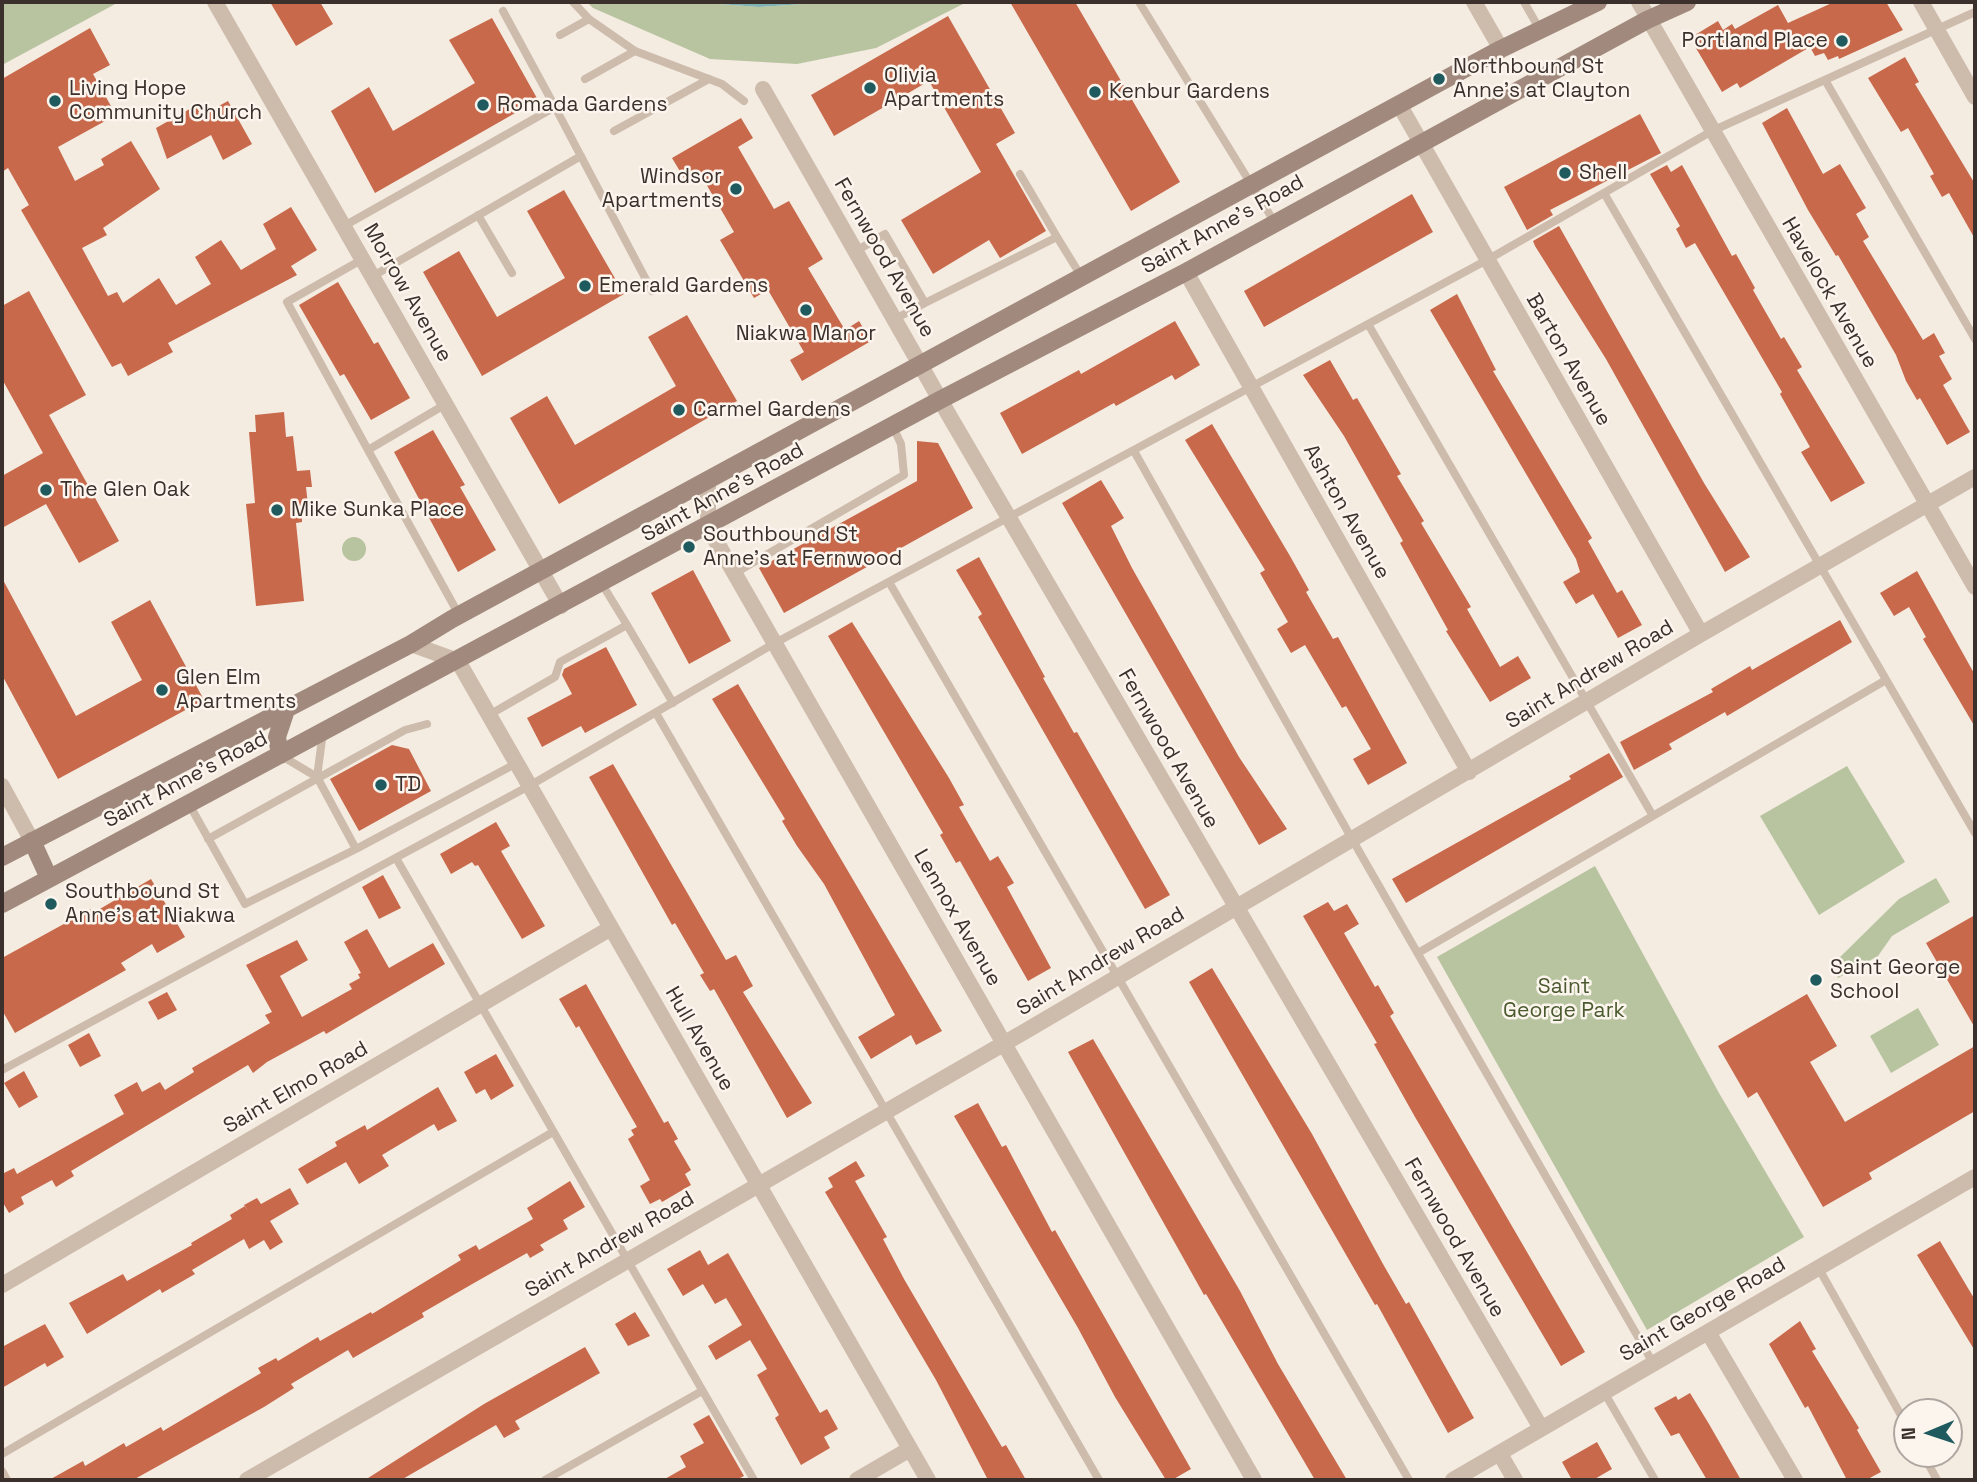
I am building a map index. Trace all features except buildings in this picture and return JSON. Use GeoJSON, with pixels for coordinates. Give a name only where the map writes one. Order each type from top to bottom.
{"type":"FeatureCollection","features":[{"type":"Feature","properties":{"kind":"main road","name":"Saint Anne's Road"},"geometry":{"type":"LineString","coordinates":[[2,857],[411,644],[459,615],[1501,49],[1598,2]]}},
{"type":"Feature","properties":{"kind":"main road","name":"Saint Anne's Road"},"geometry":{"type":"LineString","coordinates":[[2,904],[602,584],[940,400],[1186,272],[1647,20],[1687,2]]}},
{"type":"Feature","properties":{"kind":"main road"},"geometry":{"type":"LineString","coordinates":[[280,755],[277,737],[286,710]]}},
{"type":"Feature","properties":{"kind":"main road"},"geometry":{"type":"LineString","coordinates":[[32,841],[50,878]]}},
{"type":"Feature","properties":{"kind":"street","name":"Morrow Avenue"},"geometry":{"type":"LineString","coordinates":[[215,2],[561,606]]}},
{"type":"Feature","properties":{"kind":"street"},"geometry":{"type":"LineString","coordinates":[[1474,2],[1501,49]]}},
{"type":"Feature","properties":{"kind":"street","name":"Havelock Avenue"},"geometry":{"type":"LineString","coordinates":[[1639,2],[1975,587]]}},
{"type":"Feature","properties":{"kind":"street"},"geometry":{"type":"LineString","coordinates":[[1920,2],[1975,97]]}},
{"type":"Feature","properties":{"kind":"street","name":"Fernwood Avenue"},"geometry":{"type":"LineString","coordinates":[[763,89],[940,400],[1541,1428]]}},
{"type":"Feature","properties":{"kind":"street","name":"Barton Avenue"},"geometry":{"type":"LineString","coordinates":[[1399,106],[1701,634]]}},
{"type":"Feature","properties":{"kind":"street","name":"Ashton Avenue"},"geometry":{"type":"LineString","coordinates":[[1186,272],[1469,772]]}},
{"type":"Feature","properties":{"kind":"street","name":"Saint Andrew Road"},"geometry":{"type":"LineString","coordinates":[[247,1480],[1975,477]]}},
{"type":"Feature","properties":{"kind":"street"},"geometry":{"type":"LineString","coordinates":[[708,480],[708,527]]}},
{"type":"Feature","properties":{"kind":"street","name":"Lennox Avenue"},"geometry":{"type":"LineString","coordinates":[[708,527],[1254,1480]]}},
{"type":"Feature","properties":{"kind":"street"},"geometry":{"type":"LineString","coordinates":[[411,644],[458,661]]}},
{"type":"Feature","properties":{"kind":"street","name":"Hull Avenue"},"geometry":{"type":"LineString","coordinates":[[458,661],[928,1480]]}},
{"type":"Feature","properties":{"kind":"street"},"geometry":{"type":"LineString","coordinates":[[2,786],[32,841]]}},
{"type":"Feature","properties":{"kind":"street","name":"Saint Elmo Road"},"geometry":{"type":"LineString","coordinates":[[2,1284],[611,928]]}},
{"type":"Feature","properties":{"kind":"street","name":"Saint George Road"},"geometry":{"type":"LineString","coordinates":[[1453,1480],[1818,1267],[1974,1181]]}},
{"type":"Feature","properties":{"kind":"street"},"geometry":{"type":"LineString","coordinates":[[1708,1332],[1795,1480]]}},
{"type":"Feature","properties":{"kind":"street"},"geometry":{"type":"LineString","coordinates":[[857,1480],[910,1450]]}},
{"type":"Feature","properties":{"kind":"street"},"geometry":{"type":"LineString","coordinates":[[1500,1454],[1514,1480]]}},
{"type":"Feature","properties":{"kind":"lane"},"geometry":{"type":"LineString","coordinates":[[573,2],[589,19],[635,51],[722,84],[744,101]]}},
{"type":"Feature","properties":{"kind":"lane"},"geometry":{"type":"LineString","coordinates":[[1139,2],[1275,223]]}},
{"type":"Feature","properties":{"kind":"lane"},"geometry":{"type":"LineString","coordinates":[[1524,2],[1540,31]]}},
{"type":"Feature","properties":{"kind":"lane"},"geometry":{"type":"LineString","coordinates":[[503,11],[652,291]]}},
{"type":"Feature","properties":{"kind":"lane"},"geometry":{"type":"LineString","coordinates":[[2,1070],[529,786],[775,643],[1010,519],[1487,260],[1712,131],[1975,12]]}},
{"type":"Feature","properties":{"kind":"lane"},"geometry":{"type":"LineString","coordinates":[[560,35],[589,19]]}},
{"type":"Feature","properties":{"kind":"lane"},"geometry":{"type":"LineString","coordinates":[[585,79],[635,51]]}},
{"type":"Feature","properties":{"kind":"lane"},"geometry":{"type":"LineString","coordinates":[[614,131],[709,79]]}},
{"type":"Feature","properties":{"kind":"lane"},"geometry":{"type":"LineString","coordinates":[[1825,80],[1975,339]]}},
{"type":"Feature","properties":{"kind":"lane"},"geometry":{"type":"LineString","coordinates":[[344,226],[555,107]]}},
{"type":"Feature","properties":{"kind":"lane"},"geometry":{"type":"LineString","coordinates":[[373,276],[581,156]]}},
{"type":"Feature","properties":{"kind":"lane"},"geometry":{"type":"LineString","coordinates":[[1020,174],[1082,278]]}},
{"type":"Feature","properties":{"kind":"lane"},"geometry":{"type":"LineString","coordinates":[[1604,193],[1975,833]]}},
{"type":"Feature","properties":{"kind":"lane"},"geometry":{"type":"LineString","coordinates":[[478,215],[512,272]]}},
{"type":"Feature","properties":{"kind":"lane"},"geometry":{"type":"LineString","coordinates":[[855,251],[885,234],[925,303]]}},
{"type":"Feature","properties":{"kind":"lane"},"geometry":{"type":"LineString","coordinates":[[895,319],[1057,237]]}},
{"type":"Feature","properties":{"kind":"lane"},"geometry":{"type":"LineString","coordinates":[[363,259],[287,302],[459,615]]}},
{"type":"Feature","properties":{"kind":"lane"},"geometry":{"type":"LineString","coordinates":[[1368,324],[1653,816]]}},
{"type":"Feature","properties":{"kind":"lane"},"geometry":{"type":"LineString","coordinates":[[368,450],[446,404]]}},
{"type":"Feature","properties":{"kind":"lane"},"geometry":{"type":"LineString","coordinates":[[735,573],[904,475],[901,444],[892,426]]}},
{"type":"Feature","properties":{"kind":"lane"},"geometry":{"type":"LineString","coordinates":[[1134,451],[1352,839],[1653,1363]]}},
{"type":"Feature","properties":{"kind":"lane"},"geometry":{"type":"LineString","coordinates":[[889,582],[1119,975],[1409,1480]]}},
{"type":"Feature","properties":{"kind":"lane"},"geometry":{"type":"LineString","coordinates":[[602,584],[673,703]]}},
{"type":"Feature","properties":{"kind":"lane"},"geometry":{"type":"LineString","coordinates":[[489,715],[555,677],[560,662],[627,625]]}},
{"type":"Feature","properties":{"kind":"lane"},"geometry":{"type":"LineString","coordinates":[[1418,953],[1886,680]]}},
{"type":"Feature","properties":{"kind":"lane"},"geometry":{"type":"LineString","coordinates":[[656,713],[1099,1480]]}},
{"type":"Feature","properties":{"kind":"lane"},"geometry":{"type":"LineString","coordinates":[[208,839],[405,730],[427,724]]}},
{"type":"Feature","properties":{"kind":"lane"},"geometry":{"type":"LineString","coordinates":[[317,777],[323,732]]}},
{"type":"Feature","properties":{"kind":"lane"},"geometry":{"type":"LineString","coordinates":[[280,755],[317,777],[356,849]]}},
{"type":"Feature","properties":{"kind":"lane"},"geometry":{"type":"LineString","coordinates":[[189,804],[245,904],[517,764]]}},
{"type":"Feature","properties":{"kind":"lane"},"geometry":{"type":"LineString","coordinates":[[396,858],[754,1480]]}},
{"type":"Feature","properties":{"kind":"lane"},"geometry":{"type":"LineString","coordinates":[[2,1454],[554,1132]]}},
{"type":"Feature","properties":{"kind":"lane"},"geometry":{"type":"LineString","coordinates":[[1818,1267],[1893,1401]]}},
{"type":"Feature","properties":{"kind":"lane"},"geometry":{"type":"LineString","coordinates":[[545,1480],[702,1391]]}},
{"type":"Feature","properties":{"kind":"lane"},"geometry":{"type":"LineString","coordinates":[[1604,1392],[1655,1480]]}},
{"type":"Feature","properties":{"kind":"lane"},"geometry":{"type":"LineString","coordinates":[[2,1471],[7,1480]]}},
{"type":"Feature","properties":{"kind":"green space"},"geometry":{"type":"Polygon","coordinates":[[[2,2],[119,2],[2,65],[2,2]]]}},
{"type":"Feature","properties":{"kind":"green space"},"geometry":{"type":"Polygon","coordinates":[[[587,2],[693,2],[759,7],[832,2],[967,2],[876,48],[797,64],[710,59],[593,8],[587,2]]]}},
{"type":"Feature","properties":{"kind":"green space"},"geometry":{"type":"Polygon","coordinates":[[[354,537],[363,540],[366,549],[363,558],[354,561],[345,558],[342,549],[345,540],[354,537]]]}},
{"type":"Feature","properties":{"kind":"green space"},"geometry":{"type":"Polygon","coordinates":[[[1847,766],[1905,862],[1819,915],[1760,816],[1847,766]]]}},
{"type":"Feature","properties":{"kind":"green space","name":"Saint George Park"},"geometry":{"type":"Polygon","coordinates":[[[1595,866],[1719,1093],[1804,1237],[1647,1330],[1437,957],[1595,866]]]}},
{"type":"Feature","properties":{"kind":"green space"},"geometry":{"type":"Polygon","coordinates":[[[1936,878],[1950,902],[1892,936],[1878,956],[1838,978],[1832,965],[1899,899],[1936,878]]]}},
{"type":"Feature","properties":{"kind":"green space"},"geometry":{"type":"Polygon","coordinates":[[[1918,1008],[1939,1045],[1891,1073],[1870,1036],[1918,1008]]]}},
{"type":"Feature","properties":{"kind":"water"},"geometry":{"type":"Polygon","coordinates":[[[693,2],[832,2],[759,7],[693,2]]]}},
{"type":"Feature","properties":{"kind":"place","name":"Portland Place"},"geometry":{"type":"Point","coordinates":[1842,41]}},
{"type":"Feature","properties":{"kind":"place","name":"Northbound St Anne's at Clayton"},"geometry":{"type":"Point","coordinates":[1439,79]}},
{"type":"Feature","properties":{"kind":"place","name":"Olivia Apartments"},"geometry":{"type":"Point","coordinates":[870,88]}},
{"type":"Feature","properties":{"kind":"place","name":"Kenbur Gardens"},"geometry":{"type":"Point","coordinates":[1095,92]}},
{"type":"Feature","properties":{"kind":"place","name":"Living Hope Community Church"},"geometry":{"type":"Point","coordinates":[55,101]}},
{"type":"Feature","properties":{"kind":"place","name":"Romada Gardens"},"geometry":{"type":"Point","coordinates":[483,105]}},
{"type":"Feature","properties":{"kind":"place","name":"Shell"},"geometry":{"type":"Point","coordinates":[1565,173]}},
{"type":"Feature","properties":{"kind":"place","name":"Windsor Apartments"},"geometry":{"type":"Point","coordinates":[736,189]}},
{"type":"Feature","properties":{"kind":"place","name":"Emerald Gardens"},"geometry":{"type":"Point","coordinates":[585,286]}},
{"type":"Feature","properties":{"kind":"place","name":"Niakwa Manor"},"geometry":{"type":"Point","coordinates":[806,310]}},
{"type":"Feature","properties":{"kind":"place","name":"Carmel Gardens"},"geometry":{"type":"Point","coordinates":[679,410]}},
{"type":"Feature","properties":{"kind":"place","name":"The Glen Oak"},"geometry":{"type":"Point","coordinates":[46,490]}},
{"type":"Feature","properties":{"kind":"place","name":"Mike Sunka Place"},"geometry":{"type":"Point","coordinates":[277,510]}},
{"type":"Feature","properties":{"kind":"place","name":"Southbound St Anne's at Fernwood"},"geometry":{"type":"Point","coordinates":[689,547]}},
{"type":"Feature","properties":{"kind":"place","name":"Glen Elm Apartments"},"geometry":{"type":"Point","coordinates":[162,690]}},
{"type":"Feature","properties":{"kind":"place","name":"TD"},"geometry":{"type":"Point","coordinates":[381,785]}},
{"type":"Feature","properties":{"kind":"place","name":"Southbound St Anne's at Niakwa"},"geometry":{"type":"Point","coordinates":[51,904]}},
{"type":"Feature","properties":{"kind":"place","name":"Saint George School"},"geometry":{"type":"Point","coordinates":[1816,980]}}]}
